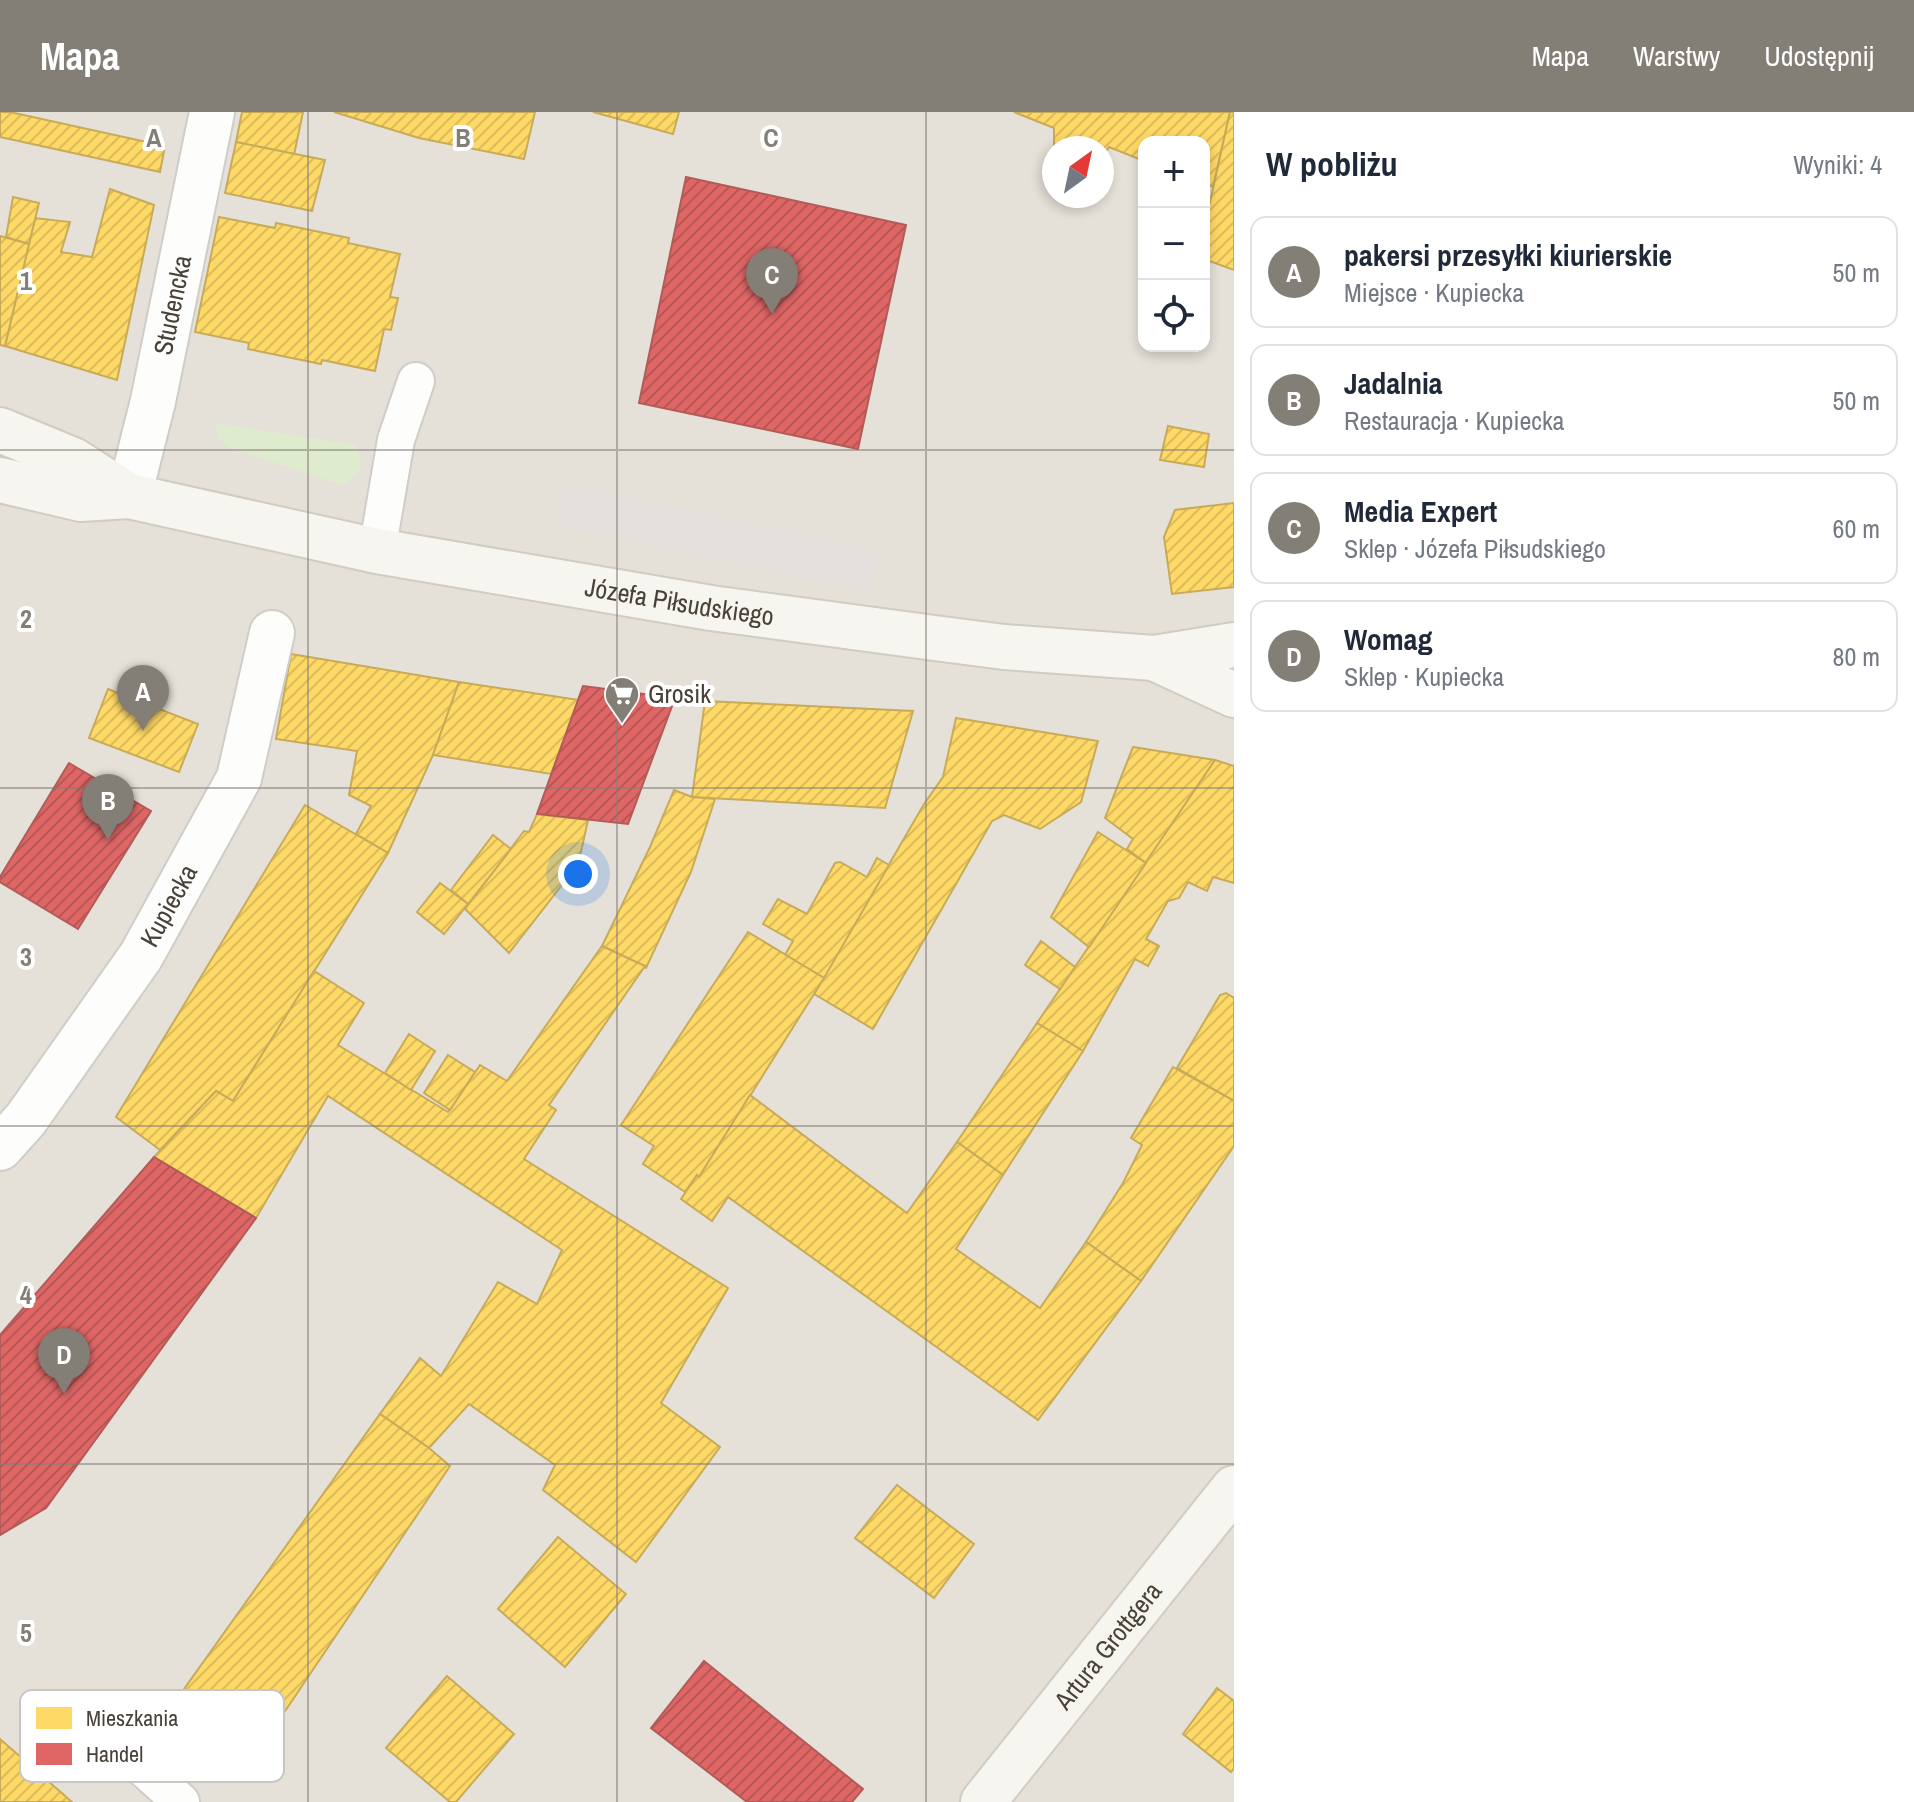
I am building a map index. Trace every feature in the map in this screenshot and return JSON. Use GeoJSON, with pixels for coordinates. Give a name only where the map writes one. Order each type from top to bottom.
{"type":"FeatureCollection","features":[{"type":"Feature","properties":{"kind":"street","name":"Studencka"},"geometry":{"type":"LineString","coordinates":[[129,496],[153,401],[212,112]]}},
{"type":"Feature","properties":{"kind":"street","name":"Józefa Piłsudskiego"},"geometry":{"type":"LineString","coordinates":[[0,430],[73,460],[129,496]]}},
{"type":"Feature","properties":{"kind":"street","name":"Józefa Piłsudskiego"},"geometry":{"type":"LineString","coordinates":[[0,480],[81,499],[129,496],[377,551],[711,608],[1004,647],[1154,658],[1234,645]]}},
{"type":"Feature","properties":{"kind":"street","name":"Kupiecka"},"geometry":{"type":"LineString","coordinates":[[0,1148],[26,1119],[141,956],[239,778],[272,633]]}},
{"type":"Feature","properties":{"kind":"street"},"geometry":{"type":"LineString","coordinates":[[1154,658],[1234,695]]}},
{"type":"Feature","properties":{"kind":"street","name":"Artura Grottgera"},"geometry":{"type":"LineString","coordinates":[[983,1802],[1234,1488]]}},
{"type":"Feature","properties":{"kind":"lane"},"geometry":{"type":"LineString","coordinates":[[377,551],[396,440],[416,381]]}},
{"type":"Feature","properties":{"kind":"lane"},"geometry":{"type":"LineString","coordinates":[[159,1782],[181,1802]]}},
{"type":"Feature","properties":{"kind":"shaded area"},"geometry":{"type":"Polygon","coordinates":[[[0,112],[1234,112],[1234,1802],[0,1802],[0,112]]]}},
{"type":"Feature","properties":{"kind":"shaded area"},"geometry":{"type":"Polygon","coordinates":[[[563,483],[878,552],[872,592],[556,524],[563,483]]]}},
{"type":"Feature","properties":{"kind":"green space"},"geometry":{"type":"Polygon","coordinates":[[[216,423],[355,445],[360,458],[359,469],[342,485],[228,447],[217,436],[216,423]]]}},
{"type":"Feature","properties":{"kind":"building: Mieszkania"},"geometry":{"type":"Polygon","coordinates":[[[0,112],[165,146],[160,172],[0,137],[0,112]]]}},
{"type":"Feature","properties":{"kind":"building: Mieszkania"},"geometry":{"type":"Polygon","coordinates":[[[242,112],[303,112],[294,155],[236,142],[242,112]]]}},
{"type":"Feature","properties":{"kind":"building: Mieszkania"},"geometry":{"type":"Polygon","coordinates":[[[334,112],[535,112],[524,159],[419,138],[334,112]]]}},
{"type":"Feature","properties":{"kind":"building: Mieszkania"},"geometry":{"type":"Polygon","coordinates":[[[593,112],[679,112],[673,134],[593,112]]]}},
{"type":"Feature","properties":{"kind":"building: Mieszkania"},"geometry":{"type":"Polygon","coordinates":[[[1014,112],[1230,112],[1213,187],[1210,186],[1210,136],[1138,136],[1138,159],[1114,149],[1114,136],[1054,136],[1054,128],[1014,112]]]}},
{"type":"Feature","properties":{"kind":"building: Mieszkania"},"geometry":{"type":"Polygon","coordinates":[[[1230,112],[1234,112],[1234,270],[1210,261],[1210,202],[1230,112]]]}},
{"type":"Feature","properties":{"kind":"building: Mieszkania"},"geometry":{"type":"Polygon","coordinates":[[[236,142],[325,160],[312,211],[225,193],[236,142]]]}},
{"type":"Feature","properties":{"kind":"building: Mieszkania"},"geometry":{"type":"Polygon","coordinates":[[[110,189],[154,205],[117,380],[5,346],[35,218],[70,222],[61,252],[92,257],[110,189]]]}},
{"type":"Feature","properties":{"kind":"building: Mieszkania"},"geometry":{"type":"Polygon","coordinates":[[[13,197],[39,203],[29,244],[6,237],[13,197]]]}},
{"type":"Feature","properties":{"kind":"building: Mieszkania"},"geometry":{"type":"Polygon","coordinates":[[[219,217],[275,228],[276,223],[349,238],[348,243],[400,254],[390,297],[398,298],[391,330],[384,329],[375,371],[248,349],[249,343],[195,332],[219,217]]]}},
{"type":"Feature","properties":{"kind":"building: Mieszkania"},"geometry":{"type":"Polygon","coordinates":[[[0,236],[29,244],[5,346],[0,345],[0,236]]]}},
{"type":"Feature","properties":{"kind":"building: Mieszkania"},"geometry":{"type":"Polygon","coordinates":[[[1168,426],[1209,434],[1204,467],[1160,460],[1168,426]]]}},
{"type":"Feature","properties":{"kind":"building: Mieszkania"},"geometry":{"type":"Polygon","coordinates":[[[1234,503],[1234,587],[1172,594],[1164,537],[1175,510],[1234,503]]]}},
{"type":"Feature","properties":{"kind":"building: Mieszkania"},"geometry":{"type":"Polygon","coordinates":[[[291,654],[459,682],[433,755],[388,853],[356,834],[371,806],[349,795],[357,751],[276,739],[291,654]]]}},
{"type":"Feature","properties":{"kind":"building: Mieszkania"},"geometry":{"type":"Polygon","coordinates":[[[459,682],[579,700],[551,774],[433,755],[459,682]]]}},
{"type":"Feature","properties":{"kind":"building: Mieszkania"},"geometry":{"type":"Polygon","coordinates":[[[108,689],[198,724],[179,772],[89,738],[108,689]]]}},
{"type":"Feature","properties":{"kind":"building: Mieszkania"},"geometry":{"type":"Polygon","coordinates":[[[705,701],[913,711],[885,808],[692,797],[705,701]]]}},
{"type":"Feature","properties":{"kind":"building: Mieszkania"},"geometry":{"type":"Polygon","coordinates":[[[956,718],[1098,741],[1081,802],[1040,829],[1004,815],[992,821],[873,1029],[814,994],[924,804],[943,777],[956,718]]]}},
{"type":"Feature","properties":{"kind":"building: Mieszkania"},"geometry":{"type":"Polygon","coordinates":[[[1133,747],[1215,760],[1146,863],[1127,849],[1133,839],[1105,818],[1133,747]]]}},
{"type":"Feature","properties":{"kind":"building: Mieszkania"},"geometry":{"type":"Polygon","coordinates":[[[1215,760],[1234,766],[1234,883],[1213,877],[1207,891],[1188,882],[1179,898],[1168,901],[1146,939],[1159,946],[1148,966],[1135,959],[1083,1051],[1037,1023],[1215,760]]]}},
{"type":"Feature","properties":{"kind":"building: Mieszkania"},"geometry":{"type":"Polygon","coordinates":[[[674,790],[692,797],[715,799],[691,872],[646,968],[602,946],[674,790]]]}},
{"type":"Feature","properties":{"kind":"building: Mieszkania"},"geometry":{"type":"Polygon","coordinates":[[[305,805],[388,853],[233,1101],[216,1091],[160,1150],[116,1117],[305,805]]]}},
{"type":"Feature","properties":{"kind":"building: Mieszkania"},"geometry":{"type":"Polygon","coordinates":[[[537,814],[588,820],[575,879],[569,876],[509,953],[465,909],[524,831],[529,832],[537,814]]]}},
{"type":"Feature","properties":{"kind":"building: Mieszkania"},"geometry":{"type":"Polygon","coordinates":[[[1098,832],[1146,863],[1089,947],[1051,917],[1098,832]]]}},
{"type":"Feature","properties":{"kind":"building: Mieszkania"},"geometry":{"type":"Polygon","coordinates":[[[493,835],[511,849],[468,904],[451,890],[493,835]]]}},
{"type":"Feature","properties":{"kind":"building: Mieszkania"},"geometry":{"type":"Polygon","coordinates":[[[877,858],[889,865],[824,978],[785,955],[793,941],[763,924],[778,899],[807,914],[835,863],[840,862],[867,877],[877,858]]]}},
{"type":"Feature","properties":{"kind":"building: Mieszkania"},"geometry":{"type":"Polygon","coordinates":[[[440,883],[468,904],[444,934],[417,912],[440,883]]]}},
{"type":"Feature","properties":{"kind":"building: Mieszkania"},"geometry":{"type":"Polygon","coordinates":[[[748,932],[824,978],[699,1177],[697,1175],[685,1192],[643,1164],[654,1146],[621,1125],[748,932]]]}},
{"type":"Feature","properties":{"kind":"building: Mieszkania"},"geometry":{"type":"Polygon","coordinates":[[[1041,941],[1075,967],[1060,989],[1025,965],[1041,941]]]}},
{"type":"Feature","properties":{"kind":"building: Mieszkania"},"geometry":{"type":"Polygon","coordinates":[[[602,946],[645,966],[549,1105],[556,1110],[524,1159],[728,1288],[661,1403],[720,1447],[636,1562],[543,1490],[555,1465],[469,1404],[429,1448],[380,1414],[420,1358],[441,1376],[498,1282],[537,1304],[562,1250],[328,1096],[256,1218],[154,1157],[216,1091],[233,1101],[314,971],[364,1003],[338,1045],[448,1112],[480,1065],[507,1081],[602,946]]]}},
{"type":"Feature","properties":{"kind":"building: Mieszkania"},"geometry":{"type":"Polygon","coordinates":[[[1226,993],[1234,998],[1234,1101],[1177,1068],[1220,995],[1226,993]]]}},
{"type":"Feature","properties":{"kind":"building: Mieszkania"},"geometry":{"type":"Polygon","coordinates":[[[1037,1023],[1083,1051],[1003,1175],[957,1142],[1037,1023]]]}},
{"type":"Feature","properties":{"kind":"building: Mieszkania"},"geometry":{"type":"Polygon","coordinates":[[[409,1034],[435,1051],[411,1090],[385,1073],[409,1034]]]}},
{"type":"Feature","properties":{"kind":"building: Mieszkania"},"geometry":{"type":"Polygon","coordinates":[[[448,1055],[475,1072],[450,1110],[424,1093],[448,1055]]]}},
{"type":"Feature","properties":{"kind":"building: Mieszkania"},"geometry":{"type":"Polygon","coordinates":[[[1173,1067],[1234,1101],[1234,1146],[1141,1281],[1086,1242],[1123,1183],[1142,1145],[1131,1138],[1173,1067]]]}},
{"type":"Feature","properties":{"kind":"building: Mieszkania"},"geometry":{"type":"Polygon","coordinates":[[[750,1095],[907,1213],[957,1142],[1003,1175],[956,1249],[1040,1308],[1086,1242],[1141,1281],[1038,1420],[728,1197],[712,1221],[681,1199],[697,1175],[699,1177],[750,1095]]]}},
{"type":"Feature","properties":{"kind":"building: Mieszkania"},"geometry":{"type":"Polygon","coordinates":[[[380,1414],[450,1466],[284,1713],[284,1690],[183,1690],[380,1414]]]}},
{"type":"Feature","properties":{"kind":"building: Mieszkania"},"geometry":{"type":"Polygon","coordinates":[[[897,1485],[974,1544],[934,1598],[855,1538],[897,1485]]]}},
{"type":"Feature","properties":{"kind":"building: Mieszkania"},"geometry":{"type":"Polygon","coordinates":[[[558,1537],[626,1594],[565,1667],[498,1609],[558,1537]]]}},
{"type":"Feature","properties":{"kind":"building: Mieszkania"},"geometry":{"type":"Polygon","coordinates":[[[447,1676],[514,1734],[456,1802],[450,1802],[386,1748],[447,1676]]]}},
{"type":"Feature","properties":{"kind":"building: Mieszkania"},"geometry":{"type":"Polygon","coordinates":[[[1217,1688],[1234,1701],[1234,1768],[1231,1772],[1183,1734],[1217,1688]]]}},
{"type":"Feature","properties":{"kind":"building: Mieszkania"},"geometry":{"type":"Polygon","coordinates":[[[0,1739],[20,1756],[20,1782],[49,1782],[72,1802],[0,1802],[0,1739]]]}},
{"type":"Feature","properties":{"kind":"building: Handel"},"geometry":{"type":"Polygon","coordinates":[[[686,177],[906,225],[858,449],[639,403],[686,177]]]}},
{"type":"Feature","properties":{"kind":"building: Handel"},"geometry":{"type":"Polygon","coordinates":[[[583,686],[675,698],[628,824],[537,814],[583,686]]]}},
{"type":"Feature","properties":{"kind":"building: Handel"},"geometry":{"type":"Polygon","coordinates":[[[69,763],[151,811],[78,929],[0,882],[0,877],[69,763]]]}},
{"type":"Feature","properties":{"kind":"building: Handel"},"geometry":{"type":"Polygon","coordinates":[[[154,1157],[256,1218],[46,1508],[0,1535],[0,1335],[154,1157]]]}},
{"type":"Feature","properties":{"kind":"building: Handel"},"geometry":{"type":"Polygon","coordinates":[[[704,1661],[863,1789],[852,1802],[747,1802],[651,1728],[704,1661]]]}},
{"type":"Feature","properties":{"kind":"place","name":"Media Expert"},"geometry":{"type":"Point","coordinates":[772,314]}},
{"type":"Feature","properties":{"kind":"place","name":"Grosik"},"geometry":{"type":"Point","coordinates":[622,725]}},
{"type":"Feature","properties":{"kind":"place","name":"pakersi przesyłki kiurierskie"},"geometry":{"type":"Point","coordinates":[143,731]}},
{"type":"Feature","properties":{"kind":"place","name":"Jadalnia"},"geometry":{"type":"Point","coordinates":[108,840]}},
{"type":"Feature","properties":{"kind":"place","name":"Womag"},"geometry":{"type":"Point","coordinates":[64,1394]}}]}
